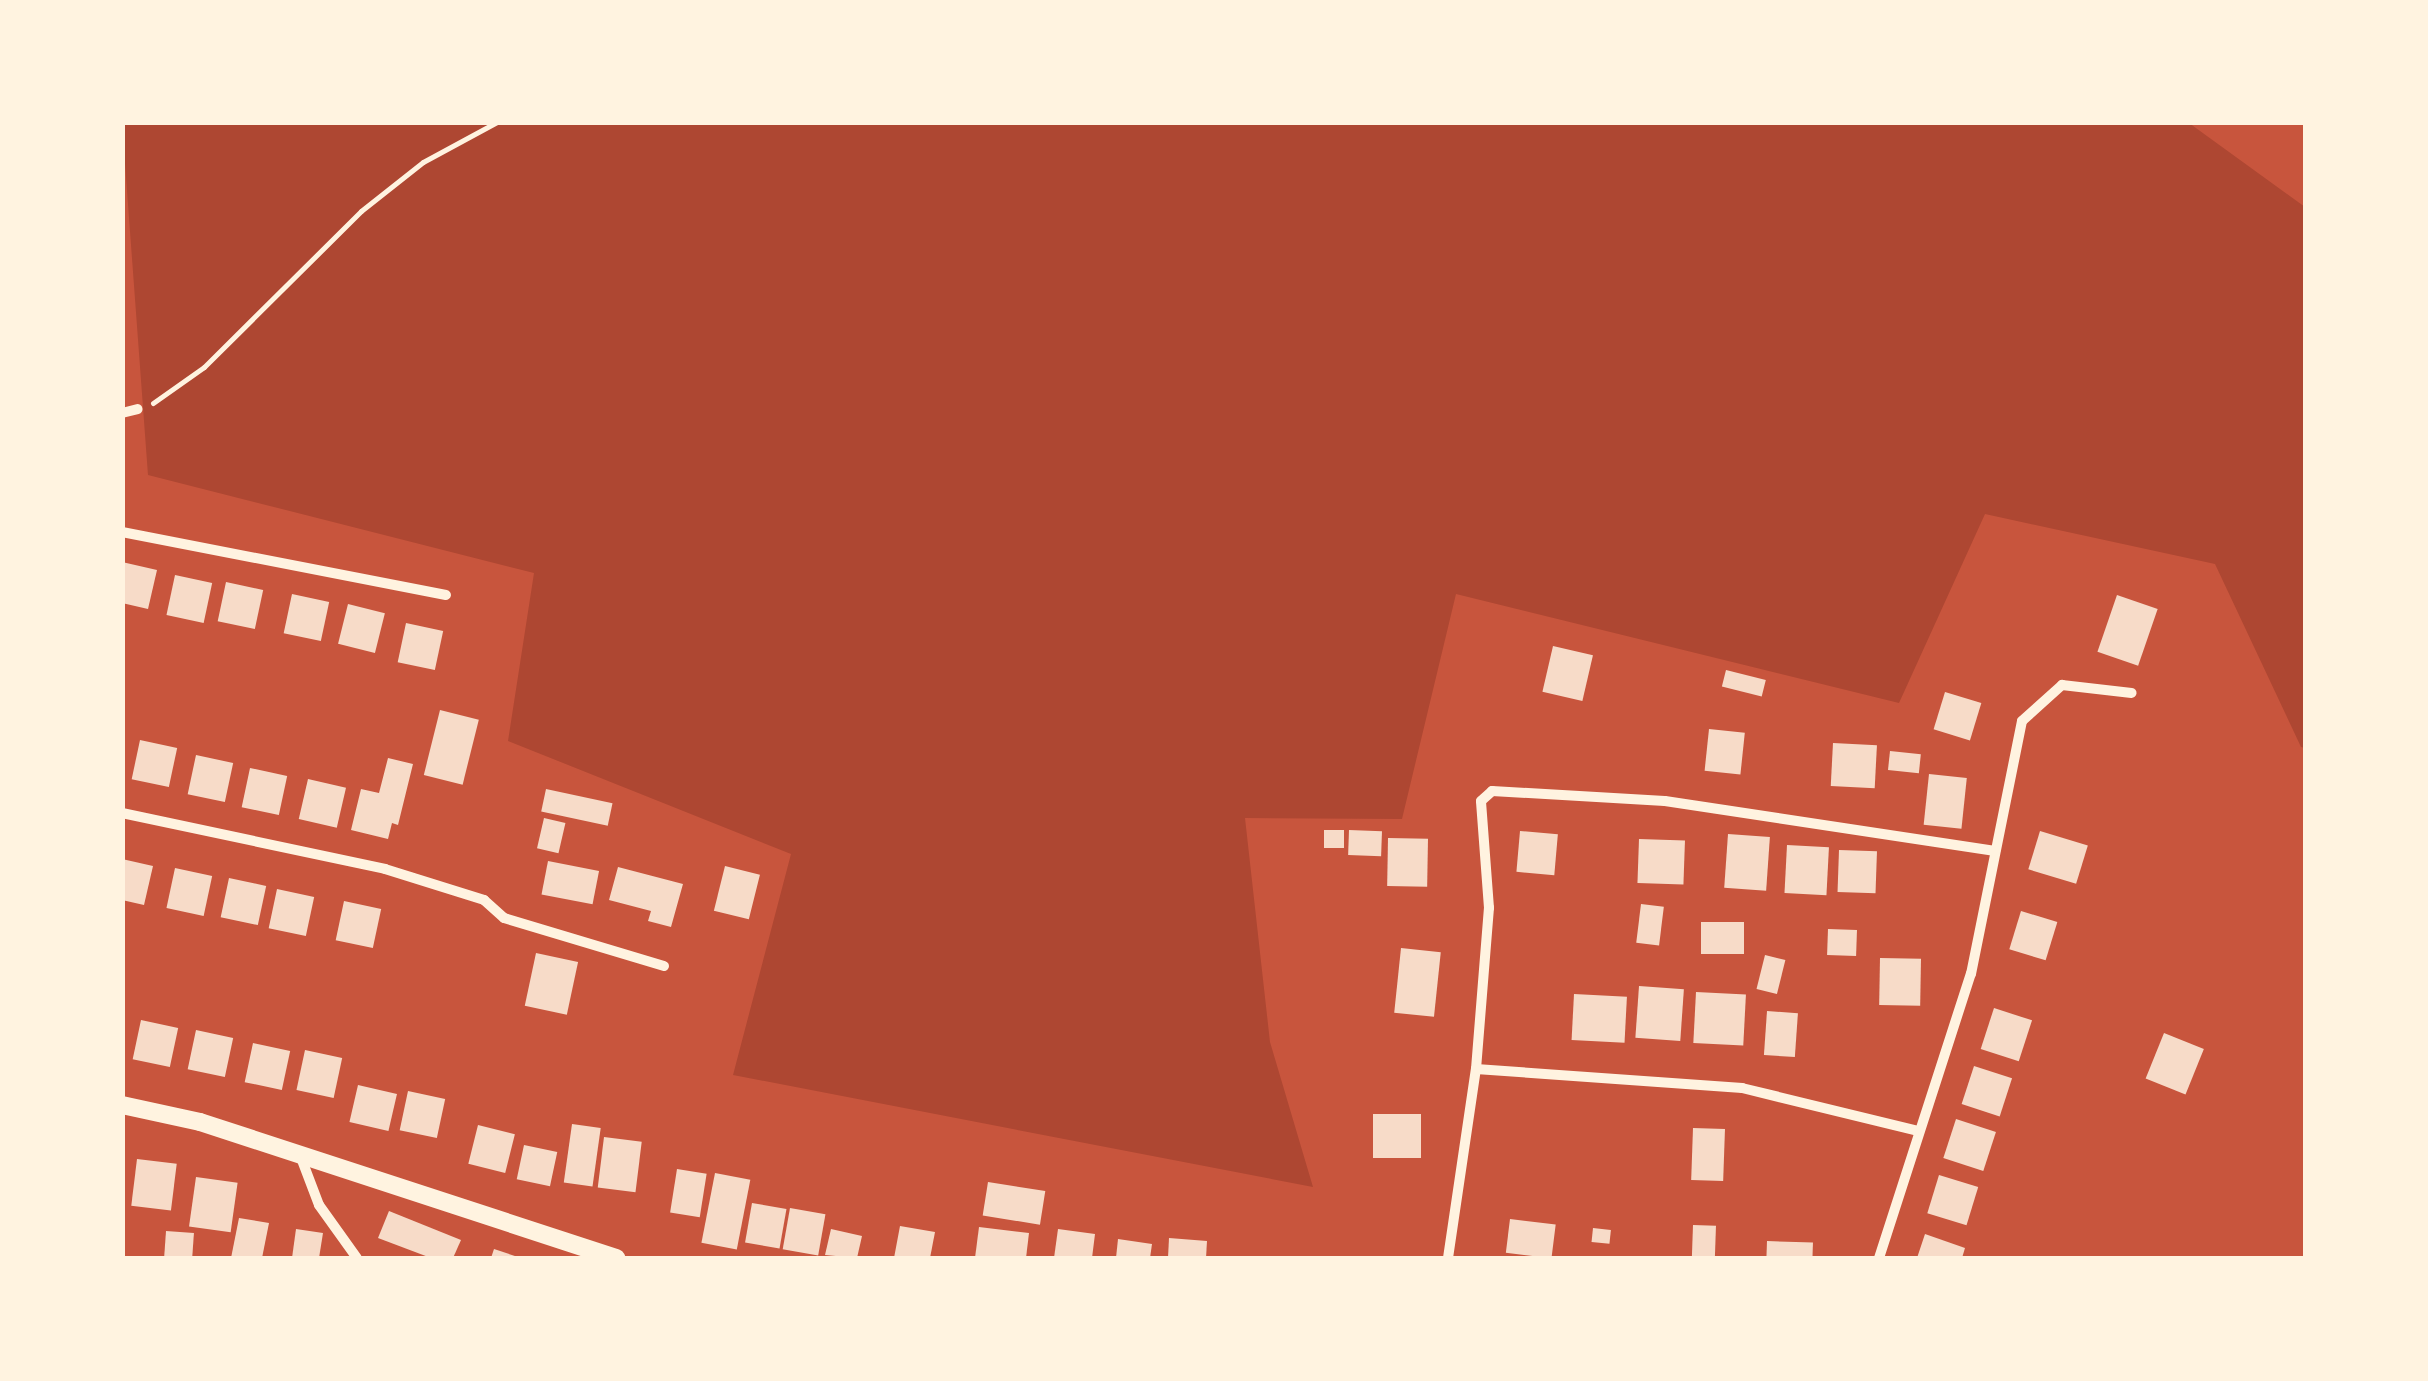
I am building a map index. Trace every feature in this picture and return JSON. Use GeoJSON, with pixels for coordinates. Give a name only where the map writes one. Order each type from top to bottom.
{"type":"FeatureCollection","features":[{"type":"Feature","properties":{"kind":"street"},"geometry":{"type":"LineString","coordinates":[[122,413],[138,409]]}},
{"type":"Feature","properties":{"kind":"street"},"geometry":{"type":"LineString","coordinates":[[122,532],[446,595]]}},
{"type":"Feature","properties":{"kind":"street"},"geometry":{"type":"LineString","coordinates":[[1880,1258],[1971,974],[2022,721],[2062,685],[2132,693]]}},
{"type":"Feature","properties":{"kind":"street"},"geometry":{"type":"LineString","coordinates":[[1448,1258],[1476,1068],[1489,908],[1481,801],[1492,791],[1665,801],[1994,851]]}},
{"type":"Feature","properties":{"kind":"street"},"geometry":{"type":"LineString","coordinates":[[122,813],[385,869],[484,900],[504,918],[664,966]]}},
{"type":"Feature","properties":{"kind":"street"},"geometry":{"type":"LineString","coordinates":[[1476,1068],[1742,1088],[1919,1132]]}},
{"type":"Feature","properties":{"kind":"street"},"geometry":{"type":"LineString","coordinates":[[122,1105],[200,1122],[616,1258]]}},
{"type":"Feature","properties":{"kind":"street"},"geometry":{"type":"LineString","coordinates":[[300,1154],[318,1205],[357,1258]]}},
{"type":"Feature","properties":{"kind":"path"},"geometry":{"type":"LineString","coordinates":[[138,409],[166,397],[204,367],[361,211],[423,162],[497,122]]}},
{"type":"Feature","properties":{"kind":"shaded area"},"geometry":{"type":"Polygon","coordinates":[[[122,123],[2189,123],[2305,207],[2305,748],[2301,747],[2215,564],[1985,514],[1899,703],[1456,594],[1402,819],[1245,818],[1270,1042],[1313,1187],[733,1075],[791,854],[508,741],[534,573],[148,475],[122,123]]]}},
{"type":"Feature","properties":{"kind":"building"},"geometry":{"type":"Polygon","coordinates":[[[122,562],[157,570],[148,609],[122,603],[122,562]]]}},
{"type":"Feature","properties":{"kind":"building"},"geometry":{"type":"Polygon","coordinates":[[[175,575],[212,583],[204,623],[166,615],[175,575]]]}},
{"type":"Feature","properties":{"kind":"building"},"geometry":{"type":"Polygon","coordinates":[[[226,582],[263,590],[255,629],[218,621],[226,582]]]}},
{"type":"Feature","properties":{"kind":"building"},"geometry":{"type":"Polygon","coordinates":[[[292,594],[329,602],[321,641],[284,633],[292,594]]]}},
{"type":"Feature","properties":{"kind":"building"},"geometry":{"type":"Polygon","coordinates":[[[2117,595],[2158,609],[2138,666],[2097,652],[2117,595]]]}},
{"type":"Feature","properties":{"kind":"building"},"geometry":{"type":"Polygon","coordinates":[[[348,604],[385,613],[375,653],[338,644],[348,604]]]}},
{"type":"Feature","properties":{"kind":"building"},"geometry":{"type":"Polygon","coordinates":[[[406,623],[443,631],[435,670],[398,662],[406,623]]]}},
{"type":"Feature","properties":{"kind":"building"},"geometry":{"type":"Polygon","coordinates":[[[1553,646],[1593,655],[1582,701],[1542,692],[1553,646]]]}},
{"type":"Feature","properties":{"kind":"building"},"geometry":{"type":"Polygon","coordinates":[[[1726,670],[1766,680],[1762,696],[1722,686],[1726,670]]]}},
{"type":"Feature","properties":{"kind":"building"},"geometry":{"type":"Polygon","coordinates":[[[1945,692],[1981,703],[1970,740],[1934,729],[1945,692]]]}},
{"type":"Feature","properties":{"kind":"building"},"geometry":{"type":"Polygon","coordinates":[[[440,710],[479,720],[463,785],[424,775],[440,710]]]}},
{"type":"Feature","properties":{"kind":"building"},"geometry":{"type":"Polygon","coordinates":[[[1709,729],[1745,733],[1740,775],[1705,771],[1709,729]]]}},
{"type":"Feature","properties":{"kind":"building"},"geometry":{"type":"Polygon","coordinates":[[[140,740],[177,748],[169,787],[132,779],[140,740]]]}},
{"type":"Feature","properties":{"kind":"building"},"geometry":{"type":"Polygon","coordinates":[[[1833,743],[1877,745],[1875,788],[1831,786],[1833,743]]]}},
{"type":"Feature","properties":{"kind":"building"},"geometry":{"type":"Polygon","coordinates":[[[1890,751],[1921,754],[1919,773],[1888,770],[1890,751]]]}},
{"type":"Feature","properties":{"kind":"building"},"geometry":{"type":"Polygon","coordinates":[[[196,755],[233,763],[225,802],[188,794],[196,755]]]}},
{"type":"Feature","properties":{"kind":"building"},"geometry":{"type":"Polygon","coordinates":[[[388,758],[413,764],[398,825],[392,823],[388,839],[351,830],[361,789],[379,793],[388,758]]]}},
{"type":"Feature","properties":{"kind":"building"},"geometry":{"type":"Polygon","coordinates":[[[250,768],[287,776],[279,815],[242,807],[250,768]]]}},
{"type":"Feature","properties":{"kind":"building"},"geometry":{"type":"Polygon","coordinates":[[[1929,774],[1967,778],[1961,829],[1924,825],[1929,774]]]}},
{"type":"Feature","properties":{"kind":"building"},"geometry":{"type":"Polygon","coordinates":[[[308,779],[346,788],[337,828],[299,819],[308,779]]]}},
{"type":"Feature","properties":{"kind":"building"},"geometry":{"type":"Polygon","coordinates":[[[546,789],[613,803],[608,826],[541,811],[546,789]]]}},
{"type":"Feature","properties":{"kind":"building"},"geometry":{"type":"Polygon","coordinates":[[[544,818],[565,823],[558,853],[537,848],[544,818]]]}},
{"type":"Feature","properties":{"kind":"building"},"geometry":{"type":"Polygon","coordinates":[[[1324,830],[1344,830],[1344,848],[1324,848],[1324,830]]]}},
{"type":"Feature","properties":{"kind":"building"},"geometry":{"type":"Polygon","coordinates":[[[1349,830],[1382,831],[1381,856],[1348,855],[1349,830]]]}},
{"type":"Feature","properties":{"kind":"building"},"geometry":{"type":"Polygon","coordinates":[[[1520,831],[1558,834],[1554,875],[1516,872],[1520,831]]]}},
{"type":"Feature","properties":{"kind":"building"},"geometry":{"type":"Polygon","coordinates":[[[2040,831],[2088,846],[2076,884],[2028,869],[2040,831]]]}},
{"type":"Feature","properties":{"kind":"building"},"geometry":{"type":"Polygon","coordinates":[[[1728,834],[1770,837],[1766,891],[1724,888],[1728,834]]]}},
{"type":"Feature","properties":{"kind":"building"},"geometry":{"type":"Polygon","coordinates":[[[1388,838],[1428,839],[1427,887],[1387,886],[1388,838]]]}},
{"type":"Feature","properties":{"kind":"building"},"geometry":{"type":"Polygon","coordinates":[[[1639,839],[1685,841],[1683,885],[1637,883],[1639,839]]]}},
{"type":"Feature","properties":{"kind":"building"},"geometry":{"type":"Polygon","coordinates":[[[1787,845],[1829,847],[1826,895],[1784,893],[1787,845]]]}},
{"type":"Feature","properties":{"kind":"building"},"geometry":{"type":"Polygon","coordinates":[[[1839,850],[1877,851],[1876,893],[1838,892],[1839,850]]]}},
{"type":"Feature","properties":{"kind":"building"},"geometry":{"type":"Polygon","coordinates":[[[122,859],[153,866],[144,905],[122,900],[122,859]]]}},
{"type":"Feature","properties":{"kind":"building"},"geometry":{"type":"Polygon","coordinates":[[[548,861],[599,871],[593,904],[542,894],[548,861]]]}},
{"type":"Feature","properties":{"kind":"building"},"geometry":{"type":"Polygon","coordinates":[[[725,866],[760,875],[749,919],[714,911],[725,866]]]}},
{"type":"Feature","properties":{"kind":"building"},"geometry":{"type":"Polygon","coordinates":[[[618,867],[683,884],[671,927],[648,921],[651,911],[609,900],[618,867]]]}},
{"type":"Feature","properties":{"kind":"building"},"geometry":{"type":"Polygon","coordinates":[[[175,868],[212,876],[204,916],[166,908],[175,868]]]}},
{"type":"Feature","properties":{"kind":"building"},"geometry":{"type":"Polygon","coordinates":[[[229,878],[266,886],[258,925],[221,917],[229,878]]]}},
{"type":"Feature","properties":{"kind":"building"},"geometry":{"type":"Polygon","coordinates":[[[277,889],[314,897],[306,936],[269,928],[277,889]]]}},
{"type":"Feature","properties":{"kind":"building"},"geometry":{"type":"Polygon","coordinates":[[[344,901],[381,909],[373,948],[336,940],[344,901]]]}},
{"type":"Feature","properties":{"kind":"building"},"geometry":{"type":"Polygon","coordinates":[[[1641,904],[1664,907],[1659,946],[1636,943],[1641,904]]]}},
{"type":"Feature","properties":{"kind":"building"},"geometry":{"type":"Polygon","coordinates":[[[2021,911],[2057,922],[2046,960],[2009,949],[2021,911]]]}},
{"type":"Feature","properties":{"kind":"building"},"geometry":{"type":"Polygon","coordinates":[[[1701,922],[1744,922],[1744,954],[1701,954],[1701,922]]]}},
{"type":"Feature","properties":{"kind":"building"},"geometry":{"type":"Polygon","coordinates":[[[1828,929],[1857,930],[1856,956],[1827,955],[1828,929]]]}},
{"type":"Feature","properties":{"kind":"building"},"geometry":{"type":"Polygon","coordinates":[[[1401,948],[1441,952],[1434,1017],[1394,1013],[1401,948]]]}},
{"type":"Feature","properties":{"kind":"building"},"geometry":{"type":"Polygon","coordinates":[[[536,953],[578,962],[567,1015],[525,1006],[536,953]]]}},
{"type":"Feature","properties":{"kind":"building"},"geometry":{"type":"Polygon","coordinates":[[[1765,955],[1785,960],[1777,994],[1757,989],[1765,955]]]}},
{"type":"Feature","properties":{"kind":"building"},"geometry":{"type":"Polygon","coordinates":[[[1880,958],[1921,959],[1920,1006],[1879,1005],[1880,958]]]}},
{"type":"Feature","properties":{"kind":"building"},"geometry":{"type":"Polygon","coordinates":[[[1639,986],[1684,989],[1680,1041],[1635,1038],[1639,986]]]}},
{"type":"Feature","properties":{"kind":"building"},"geometry":{"type":"Polygon","coordinates":[[[1696,992],[1746,995],[1743,1046],[1693,1043],[1696,992]]]}},
{"type":"Feature","properties":{"kind":"building"},"geometry":{"type":"Polygon","coordinates":[[[1574,994],[1627,997],[1625,1043],[1572,1040],[1574,994]]]}},
{"type":"Feature","properties":{"kind":"building"},"geometry":{"type":"Polygon","coordinates":[[[1994,1008],[2032,1020],[2019,1061],[1981,1049],[1994,1008]]]}},
{"type":"Feature","properties":{"kind":"building"},"geometry":{"type":"Polygon","coordinates":[[[1767,1011],[1798,1013],[1795,1057],[1764,1055],[1767,1011]]]}},
{"type":"Feature","properties":{"kind":"building"},"geometry":{"type":"Polygon","coordinates":[[[141,1020],[178,1028],[170,1067],[133,1059],[141,1020]]]}},
{"type":"Feature","properties":{"kind":"building"},"geometry":{"type":"Polygon","coordinates":[[[196,1030],[233,1038],[225,1077],[188,1069],[196,1030]]]}},
{"type":"Feature","properties":{"kind":"building"},"geometry":{"type":"Polygon","coordinates":[[[2164,1033],[2204,1049],[2186,1095],[2146,1078],[2164,1033]]]}},
{"type":"Feature","properties":{"kind":"building"},"geometry":{"type":"Polygon","coordinates":[[[253,1043],[290,1051],[282,1090],[245,1082],[253,1043]]]}},
{"type":"Feature","properties":{"kind":"building"},"geometry":{"type":"Polygon","coordinates":[[[305,1050],[342,1058],[334,1098],[296,1090],[305,1050]]]}},
{"type":"Feature","properties":{"kind":"building"},"geometry":{"type":"Polygon","coordinates":[[[1974,1066],[2012,1078],[2000,1116],[1962,1104],[1974,1066]]]}},
{"type":"Feature","properties":{"kind":"building"},"geometry":{"type":"Polygon","coordinates":[[[358,1085],[397,1094],[388,1131],[349,1122],[358,1085]]]}},
{"type":"Feature","properties":{"kind":"building"},"geometry":{"type":"Polygon","coordinates":[[[408,1091],[445,1099],[437,1138],[400,1130],[408,1091]]]}},
{"type":"Feature","properties":{"kind":"building"},"geometry":{"type":"Polygon","coordinates":[[[1373,1114],[1421,1114],[1421,1158],[1373,1158],[1373,1114]]]}},
{"type":"Feature","properties":{"kind":"building"},"geometry":{"type":"Polygon","coordinates":[[[1956,1119],[1996,1132],[1983,1171],[1943,1158],[1956,1119]]]}},
{"type":"Feature","properties":{"kind":"building"},"geometry":{"type":"Polygon","coordinates":[[[572,1124],[601,1128],[593,1186],[564,1182],[572,1124]]]}},
{"type":"Feature","properties":{"kind":"building"},"geometry":{"type":"Polygon","coordinates":[[[478,1125],[515,1134],[505,1173],[468,1164],[478,1125]]]}},
{"type":"Feature","properties":{"kind":"building"},"geometry":{"type":"Polygon","coordinates":[[[1693,1128],[1725,1129],[1723,1181],[1691,1180],[1693,1128]]]}},
{"type":"Feature","properties":{"kind":"building"},"geometry":{"type":"Polygon","coordinates":[[[604,1137],[642,1142],[636,1192],[598,1188],[604,1137]]]}},
{"type":"Feature","properties":{"kind":"building"},"geometry":{"type":"Polygon","coordinates":[[[524,1145],[557,1152],[550,1186],[517,1179],[524,1145]]]}},
{"type":"Feature","properties":{"kind":"building"},"geometry":{"type":"Polygon","coordinates":[[[137,1159],[177,1164],[171,1211],[131,1206],[137,1159]]]}},
{"type":"Feature","properties":{"kind":"building"},"geometry":{"type":"Polygon","coordinates":[[[677,1169],[707,1174],[700,1217],[670,1212],[677,1169]]]}},
{"type":"Feature","properties":{"kind":"building"},"geometry":{"type":"Polygon","coordinates":[[[715,1173],[750,1180],[737,1250],[701,1243],[715,1173]]]}},
{"type":"Feature","properties":{"kind":"building"},"geometry":{"type":"Polygon","coordinates":[[[1939,1175],[1978,1187],[1967,1225],[1927,1213],[1939,1175]]]}},
{"type":"Feature","properties":{"kind":"building"},"geometry":{"type":"Polygon","coordinates":[[[196,1177],[238,1183],[231,1232],[189,1227],[196,1177]]]}},
{"type":"Feature","properties":{"kind":"building"},"geometry":{"type":"Polygon","coordinates":[[[988,1182],[1045,1191],[1040,1225],[983,1216],[988,1182]]]}},
{"type":"Feature","properties":{"kind":"building"},"geometry":{"type":"Polygon","coordinates":[[[752,1203],[786,1209],[780,1248],[745,1242],[752,1203]]]}},
{"type":"Feature","properties":{"kind":"building"},"geometry":{"type":"Polygon","coordinates":[[[790,1208],[825,1214],[818,1256],[783,1249],[790,1208]]]}},
{"type":"Feature","properties":{"kind":"building"},"geometry":{"type":"Polygon","coordinates":[[[389,1211],[461,1240],[453,1258],[431,1258],[378,1238],[389,1211]]]}},
{"type":"Feature","properties":{"kind":"building"},"geometry":{"type":"Polygon","coordinates":[[[239,1218],[269,1223],[262,1258],[231,1258],[239,1218]]]}},
{"type":"Feature","properties":{"kind":"building"},"geometry":{"type":"Polygon","coordinates":[[[1510,1219],[1556,1225],[1552,1258],[1506,1253],[1510,1219]]]}},
{"type":"Feature","properties":{"kind":"building"},"geometry":{"type":"Polygon","coordinates":[[[1693,1225],[1716,1226],[1715,1258],[1692,1258],[1693,1225]]]}},
{"type":"Feature","properties":{"kind":"building"},"geometry":{"type":"Polygon","coordinates":[[[900,1226],[935,1232],[930,1258],[894,1258],[900,1226]]]}},
{"type":"Feature","properties":{"kind":"building"},"geometry":{"type":"Polygon","coordinates":[[[979,1227],[1029,1233],[1026,1258],[975,1258],[979,1227]]]}},
{"type":"Feature","properties":{"kind":"building"},"geometry":{"type":"Polygon","coordinates":[[[1593,1228],[1611,1230],[1609,1244],[1592,1242],[1593,1228]]]}},
{"type":"Feature","properties":{"kind":"building"},"geometry":{"type":"Polygon","coordinates":[[[296,1229],[323,1233],[319,1258],[292,1258],[296,1229]]]}},
{"type":"Feature","properties":{"kind":"building"},"geometry":{"type":"Polygon","coordinates":[[[831,1229],[862,1236],[857,1258],[825,1255],[831,1229]]]}},
{"type":"Feature","properties":{"kind":"building"},"geometry":{"type":"Polygon","coordinates":[[[1058,1229],[1095,1234],[1092,1258],[1054,1258],[1058,1229]]]}},
{"type":"Feature","properties":{"kind":"building"},"geometry":{"type":"Polygon","coordinates":[[[166,1231],[194,1233],[192,1258],[164,1257],[166,1231]]]}},
{"type":"Feature","properties":{"kind":"building"},"geometry":{"type":"Polygon","coordinates":[[[1925,1234],[1965,1248],[1962,1258],[1917,1258],[1925,1234]]]}},
{"type":"Feature","properties":{"kind":"building"},"geometry":{"type":"Polygon","coordinates":[[[1169,1238],[1207,1241],[1206,1258],[1168,1258],[1169,1238]]]}},
{"type":"Feature","properties":{"kind":"building"},"geometry":{"type":"Polygon","coordinates":[[[1118,1239],[1152,1244],[1150,1258],[1116,1258],[1118,1239]]]}},
{"type":"Feature","properties":{"kind":"building"},"geometry":{"type":"Polygon","coordinates":[[[1767,1241],[1813,1243],[1812,1258],[1766,1258],[1767,1241]]]}},
{"type":"Feature","properties":{"kind":"building"},"geometry":{"type":"Polygon","coordinates":[[[494,1249],[521,1258],[491,1258],[494,1249]]]}}]}
